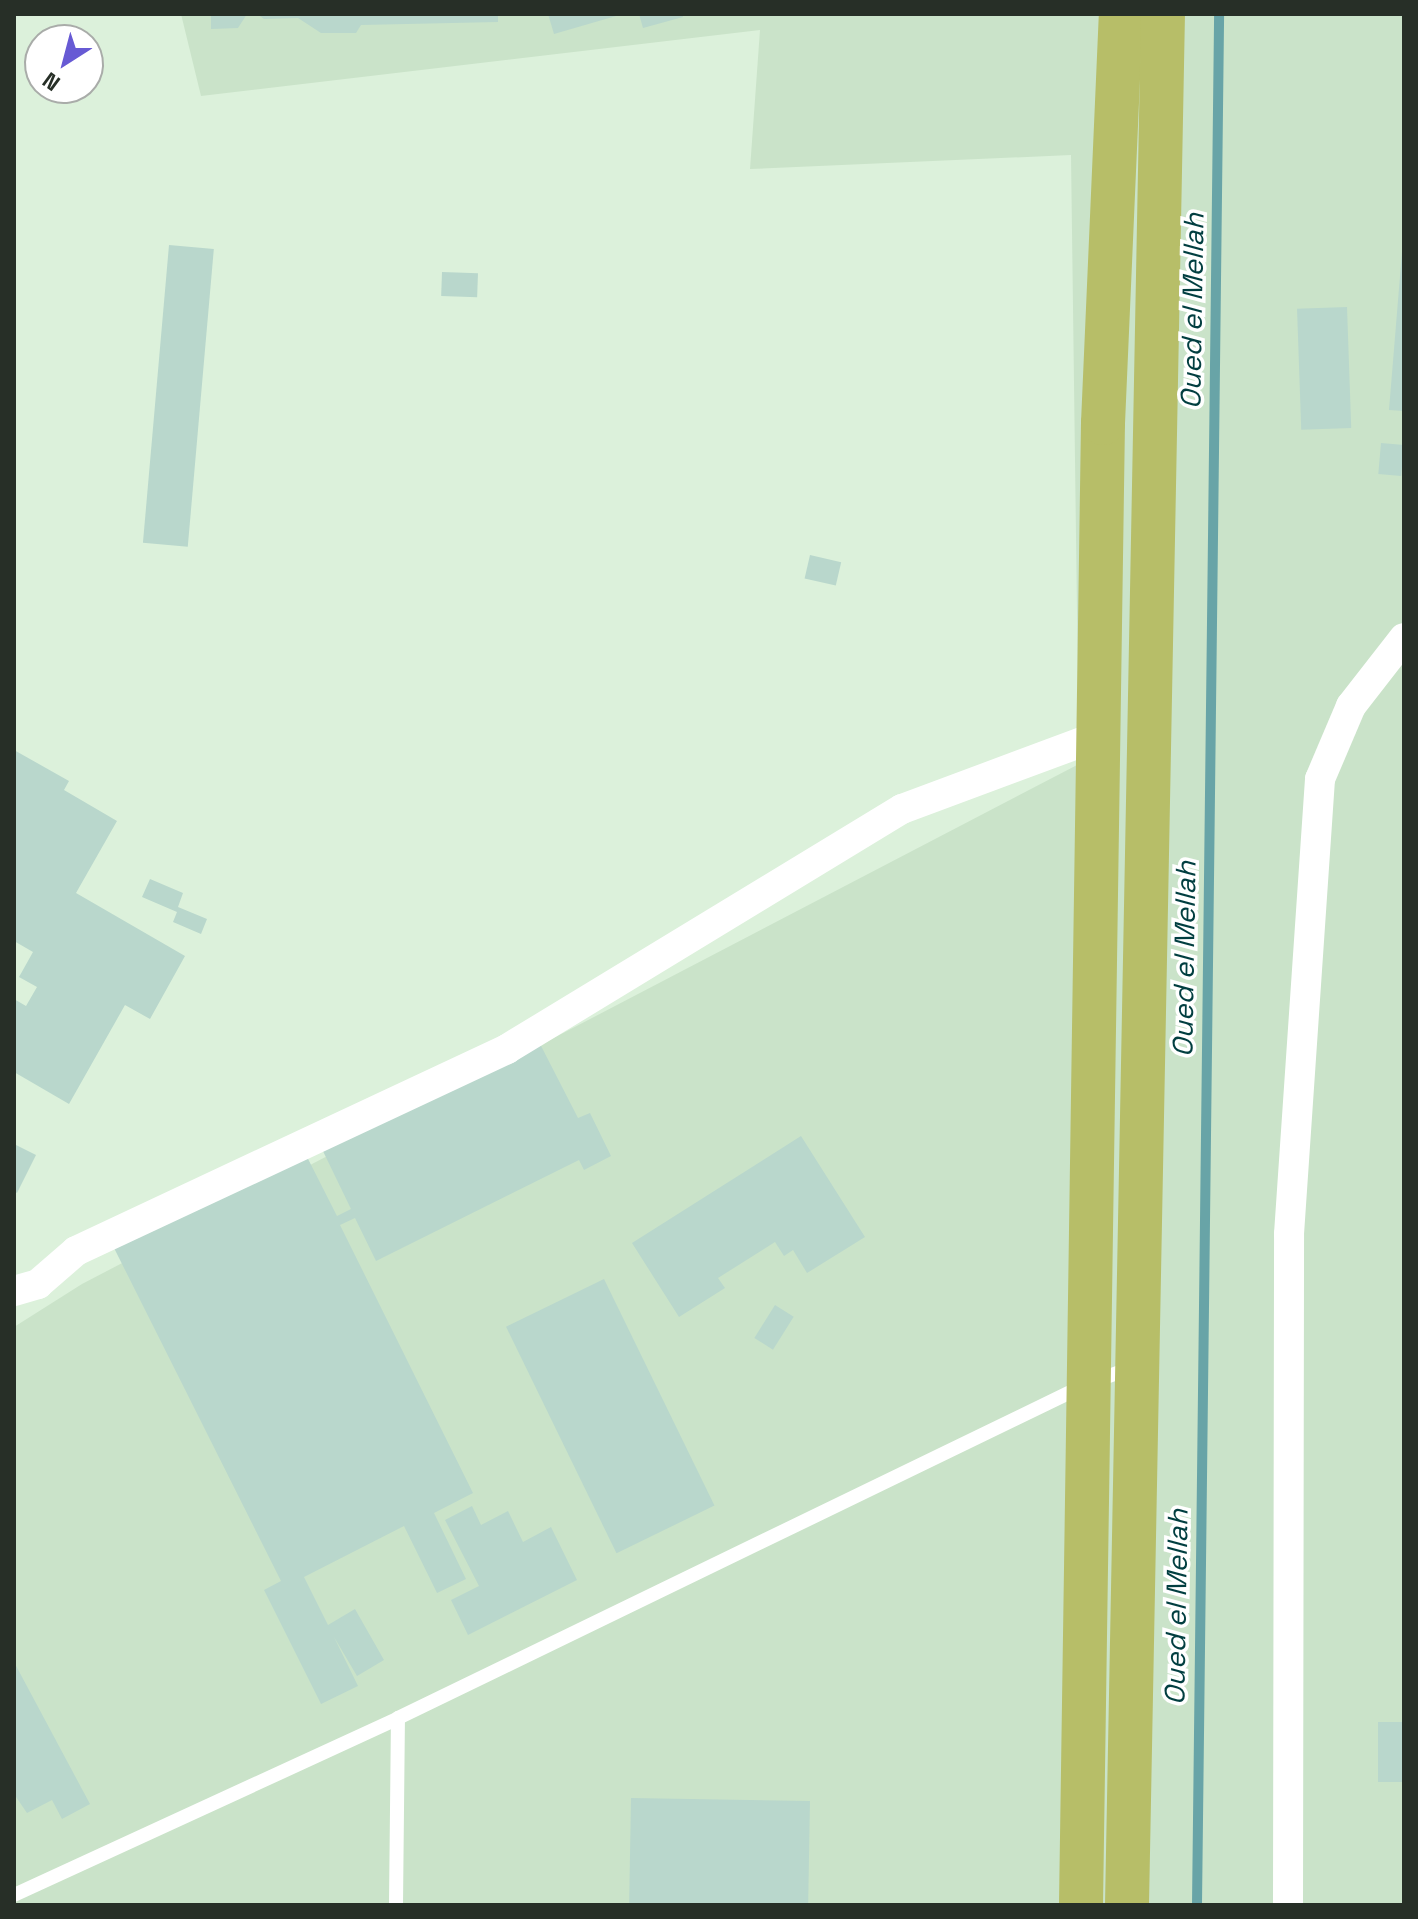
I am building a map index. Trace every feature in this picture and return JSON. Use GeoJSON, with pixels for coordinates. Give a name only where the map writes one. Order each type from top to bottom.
{"type":"FeatureCollection","features":[{"type":"Feature","properties":{"kind":"main road"},"geometry":{"type":"LineString","coordinates":[[1081,1905],[1103,423],[1121,14]]}},
{"type":"Feature","properties":{"kind":"main road"},"geometry":{"type":"LineString","coordinates":[[1127,1905],[1163,14]]}},
{"type":"Feature","properties":{"kind":"street"},"geometry":{"type":"LineString","coordinates":[[1288,1905],[1289,1234],[1320,779],[1351,706],[1404,638]]}},
{"type":"Feature","properties":{"kind":"street"},"geometry":{"type":"LineString","coordinates":[[14,1291],[38,1284],[76,1251],[507,1049],[902,809],[1098,736]]}},
{"type":"Feature","properties":{"kind":"lane"},"geometry":{"type":"LineString","coordinates":[[14,1895],[398,1718],[1087,1384],[1135,1367]]}},
{"type":"Feature","properties":{"kind":"lane"},"geometry":{"type":"LineString","coordinates":[[396,1905],[398,1718]]}},
{"type":"Feature","properties":{"kind":"shaded area"},"geometry":{"type":"Polygon","coordinates":[[[181,14],[1404,14],[1404,1905],[14,1905],[14,1327],[82,1284],[1079,764],[1071,155],[750,169],[760,30],[201,96],[181,14]]]}},
{"type":"Feature","properties":{"kind":"building"},"geometry":{"type":"Polygon","coordinates":[[[211,14],[247,14],[238,28],[211,29],[211,14]]]}},
{"type":"Feature","properties":{"kind":"building"},"geometry":{"type":"Polygon","coordinates":[[[257,14],[498,14],[498,22],[361,25],[356,33],[321,33],[298,18],[264,19],[257,14]]]}},
{"type":"Feature","properties":{"kind":"building"},"geometry":{"type":"Polygon","coordinates":[[[548,14],[616,14],[616,16],[554,34],[548,14]]]}},
{"type":"Feature","properties":{"kind":"building"},"geometry":{"type":"Polygon","coordinates":[[[639,14],[682,14],[683,17],[643,28],[639,14]]]}},
{"type":"Feature","properties":{"kind":"building"},"geometry":{"type":"Polygon","coordinates":[[[169,245],[214,249],[188,547],[143,543],[169,245]]]}},
{"type":"Feature","properties":{"kind":"building"},"geometry":{"type":"Polygon","coordinates":[[[1404,252],[1404,411],[1389,410],[1404,252]]]}},
{"type":"Feature","properties":{"kind":"building"},"geometry":{"type":"Polygon","coordinates":[[[442,272],[478,273],[477,297],[441,296],[442,272]]]}},
{"type":"Feature","properties":{"kind":"building"},"geometry":{"type":"Polygon","coordinates":[[[1347,307],[1351,428],[1301,430],[1297,309],[1347,307]]]}},
{"type":"Feature","properties":{"kind":"building"},"geometry":{"type":"Polygon","coordinates":[[[1381,443],[1404,445],[1401,476],[1378,474],[1381,443]]]}},
{"type":"Feature","properties":{"kind":"building"},"geometry":{"type":"Polygon","coordinates":[[[810,555],[841,562],[836,586],[805,578],[810,555]]]}},
{"type":"Feature","properties":{"kind":"building"},"geometry":{"type":"Polygon","coordinates":[[[14,750],[69,781],[64,790],[117,821],[76,893],[185,956],[150,1019],[125,1005],[69,1104],[14,1072],[14,999],[26,1006],[37,987],[19,977],[33,952],[14,941],[14,750]]]}},
{"type":"Feature","properties":{"kind":"building"},"geometry":{"type":"Polygon","coordinates":[[[150,879],[183,893],[178,907],[207,919],[201,934],[173,922],[177,912],[142,897],[150,879]]]}},
{"type":"Feature","properties":{"kind":"building"},"geometry":{"type":"Polygon","coordinates":[[[538,1040],[578,1118],[590,1113],[611,1156],[584,1170],[579,1160],[376,1261],[355,1218],[340,1225],[473,1493],[434,1513],[466,1579],[437,1593],[404,1526],[304,1577],[328,1625],[355,1609],[384,1660],[357,1676],[334,1637],[358,1686],[321,1704],[264,1590],[281,1581],[112,1244],[303,1149],[337,1216],[351,1209],[321,1147],[538,1040]]]}},
{"type":"Feature","properties":{"kind":"building"},"geometry":{"type":"Polygon","coordinates":[[[801,1136],[865,1237],[807,1273],[793,1250],[784,1256],[775,1242],[718,1278],[725,1288],[679,1317],[632,1243],[801,1136]]]}},
{"type":"Feature","properties":{"kind":"building"},"geometry":{"type":"Polygon","coordinates":[[[14,1144],[36,1155],[17,1193],[14,1191],[14,1144]]]}},
{"type":"Feature","properties":{"kind":"building"},"geometry":{"type":"Polygon","coordinates":[[[604,1279],[714,1505],[617,1553],[506,1327],[604,1279]]]}},
{"type":"Feature","properties":{"kind":"building"},"geometry":{"type":"Polygon","coordinates":[[[775,1305],[794,1317],[773,1350],[754,1338],[775,1305]]]}},
{"type":"Feature","properties":{"kind":"building"},"geometry":{"type":"Polygon","coordinates":[[[472,1506],[481,1525],[508,1511],[523,1542],[551,1527],[577,1580],[468,1635],[451,1600],[479,1586],[445,1520],[472,1506]]]}},
{"type":"Feature","properties":{"kind":"building"},"geometry":{"type":"Polygon","coordinates":[[[14,1662],[90,1804],[62,1819],[52,1800],[27,1813],[14,1794],[14,1662]]]}},
{"type":"Feature","properties":{"kind":"building"},"geometry":{"type":"Polygon","coordinates":[[[1378,1722],[1404,1722],[1404,1782],[1378,1782],[1378,1722]]]}},
{"type":"Feature","properties":{"kind":"building"},"geometry":{"type":"Polygon","coordinates":[[[631,1798],[810,1801],[808,1905],[629,1905],[631,1798]]]}},
{"type":"Feature","properties":{"kind":"waterway","name":"Oued el Mellah"},"geometry":{"type":"LineString","coordinates":[[1197,1905],[1219,14]]}}]}
